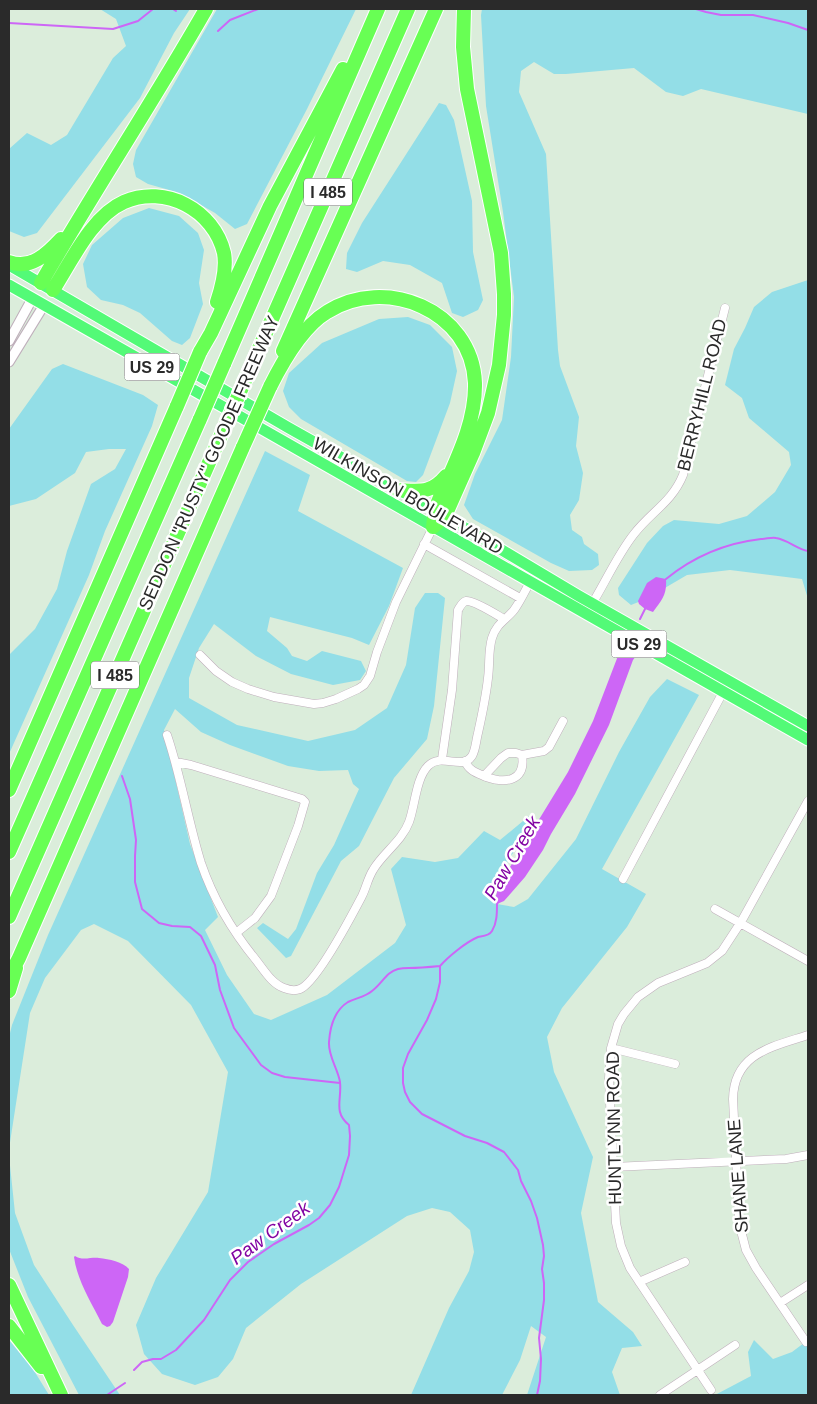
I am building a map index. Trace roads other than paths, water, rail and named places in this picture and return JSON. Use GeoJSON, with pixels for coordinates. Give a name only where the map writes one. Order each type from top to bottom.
{"type":"FeatureCollection","features":[{"type":"Feature","properties":{"kind":"highway"},"geometry":{"type":"LineString","coordinates":[[47,287],[75,224],[206,9]]}},
{"type":"Feature","properties":{"kind":"highway"},"geometry":{"type":"LineString","coordinates":[[200,352],[211,333],[270,206],[377,9]]}},
{"type":"Feature","properties":{"kind":"highway","name":"SEDDON \"RUSTY\" GOODE FREEWAY"},"geometry":{"type":"LineString","coordinates":[[9,852],[200,419],[377,9]]}},
{"type":"Feature","properties":{"kind":"highway","name":"SEDDON \"RUSTY\" GOODE FREEWAY"},"geometry":{"type":"LineString","coordinates":[[9,917],[408,9]]}},
{"type":"Feature","properties":{"kind":"highway"},"geometry":{"type":"LineString","coordinates":[[9,976],[19,958],[273,381],[282,354],[436,9]]}},
{"type":"Feature","properties":{"kind":"highway"},"geometry":{"type":"LineString","coordinates":[[433,527],[473,453],[488,413],[499,365],[504,315],[501,253],[466,79],[464,9]]}},
{"type":"Feature","properties":{"kind":"highway"},"geometry":{"type":"LineString","coordinates":[[9,790],[200,352],[222,285],[225,269],[224,253],[214,230],[206,219],[197,212],[180,202],[162,197],[139,198],[125,202],[112,209],[102,218],[47,287]]}},
{"type":"Feature","properties":{"kind":"highway"},"geometry":{"type":"LineString","coordinates":[[9,264],[23,265],[38,259],[50,250],[75,224]]}},
{"type":"Feature","properties":{"kind":"highway"},"geometry":{"type":"LineString","coordinates":[[273,381],[308,327],[326,312],[339,306],[364,298],[385,297],[405,299],[425,308],[444,321],[457,334],[466,349],[473,369],[475,390],[472,412],[462,447],[452,469],[440,513]]}},
{"type":"Feature","properties":{"kind":"highway"},"geometry":{"type":"LineString","coordinates":[[398,490],[427,491],[435,487],[452,469]]}},
{"type":"Feature","properties":{"kind":"highway"},"geometry":{"type":"LineString","coordinates":[[9,991],[19,958]]}},
{"type":"Feature","properties":{"kind":"highway"},"geometry":{"type":"LineString","coordinates":[[9,1285],[60,1395]]}},
{"type":"Feature","properties":{"kind":"highway"},"geometry":{"type":"LineString","coordinates":[[9,1326],[34,1357],[60,1395]]}},
{"type":"Feature","properties":{"kind":"main road","name":"WILKINSON BOULEVARD"},"geometry":{"type":"LineString","coordinates":[[9,264],[289,428],[440,513],[592,604],[808,726]]}},
{"type":"Feature","properties":{"kind":"main road","name":"WILKINSON BOULEVARD"},"geometry":{"type":"LineString","coordinates":[[9,285],[808,740]]}},
{"type":"Feature","properties":{"kind":"main road"},"geometry":{"type":"LineString","coordinates":[[32,299],[47,287]]}},
{"type":"Feature","properties":{"kind":"main road"},"geometry":{"type":"LineString","coordinates":[[44,305],[47,287]]}},
{"type":"Feature","properties":{"kind":"main road"},"geometry":{"type":"LineString","coordinates":[[470,548],[511,565],[584,606],[592,604]]}},
{"type":"Feature","properties":{"kind":"main road"},"geometry":{"type":"LineString","coordinates":[[762,714],[768,703]]}},
{"type":"Feature","properties":{"kind":"street"},"geometry":{"type":"LineString","coordinates":[[9,340],[32,299]]}},
{"type":"Feature","properties":{"kind":"street"},"geometry":{"type":"LineString","coordinates":[[9,362],[44,305]]}},
{"type":"Feature","properties":{"kind":"street","name":"BERRYHILL ROAD"},"geometry":{"type":"LineString","coordinates":[[592,604],[632,536],[668,500],[679,484],[683,475],[724,308]]}},
{"type":"Feature","properties":{"kind":"street"},"geometry":{"type":"LineString","coordinates":[[200,655],[216,671],[232,682],[274,697],[314,704],[336,699],[358,689],[364,685],[370,676],[383,634],[396,602],[433,527]]}},
{"type":"Feature","properties":{"kind":"street"},"geometry":{"type":"LineString","coordinates":[[424,544],[520,598]]}},
{"type":"Feature","properties":{"kind":"street"},"geometry":{"type":"LineString","coordinates":[[167,735],[206,876],[228,920],[251,955],[277,985],[292,990],[302,988],[325,962],[362,895],[373,870],[408,824],[426,768],[433,761],[442,759],[456,763],[470,759],[474,751],[484,707],[492,637],[497,625],[514,610],[530,582]]}},
{"type":"Feature","properties":{"kind":"street"},"geometry":{"type":"LineString","coordinates":[[442,759],[452,690],[458,610],[461,604],[466,601],[472,602],[504,619]]}},
{"type":"Feature","properties":{"kind":"street"},"geometry":{"type":"LineString","coordinates":[[623,878],[723,692]]}},
{"type":"Feature","properties":{"kind":"street"},"geometry":{"type":"LineString","coordinates":[[484,776],[501,758],[508,754],[516,753],[522,755],[544,752],[549,747],[563,721]]}},
{"type":"Feature","properties":{"kind":"street"},"geometry":{"type":"LineString","coordinates":[[465,761],[474,772],[497,781],[508,781],[522,771],[524,764],[522,755]]}},
{"type":"Feature","properties":{"kind":"street"},"geometry":{"type":"LineString","coordinates":[[176,762],[302,799],[304,802],[298,826],[271,896],[255,918],[236,932]]}},
{"type":"Feature","properties":{"kind":"street","name":"HUNTLYNN ROAD"},"geometry":{"type":"LineString","coordinates":[[711,1390],[630,1268],[618,1235],[609,1078],[611,1048],[618,1024],[638,997],[658,983],[700,966],[722,951],[741,922],[808,801]]}},
{"type":"Feature","properties":{"kind":"street"},"geometry":{"type":"LineString","coordinates":[[715,909],[808,961]]}},
{"type":"Feature","properties":{"kind":"street","name":"SHANE LANE"},"geometry":{"type":"LineString","coordinates":[[806,1342],[756,1268],[743,1242],[738,1213],[734,1088],[738,1074],[748,1061],[757,1054],[808,1036]]}},
{"type":"Feature","properties":{"kind":"street"},"geometry":{"type":"LineString","coordinates":[[611,1048],[675,1064]]}},
{"type":"Feature","properties":{"kind":"street"},"geometry":{"type":"LineString","coordinates":[[613,1167],[786,1159],[808,1155]]}},
{"type":"Feature","properties":{"kind":"street"},"geometry":{"type":"LineString","coordinates":[[639,1282],[685,1262]]}},
{"type":"Feature","properties":{"kind":"street"},"geometry":{"type":"LineString","coordinates":[[780,1303],[808,1285]]}},
{"type":"Feature","properties":{"kind":"street"},"geometry":{"type":"LineString","coordinates":[[660,1395],[735,1345]]}},
{"type":"Feature","properties":{"kind":"waterway"},"geometry":{"type":"LineString","coordinates":[[9,23],[113,29],[138,21],[153,9]]}},
{"type":"Feature","properties":{"kind":"waterway"},"geometry":{"type":"LineString","coordinates":[[218,31],[230,20],[258,9]]}},
{"type":"Feature","properties":{"kind":"waterway"},"geometry":{"type":"LineString","coordinates":[[696,9],[721,15],[753,15],[808,30]]}},
{"type":"Feature","properties":{"kind":"waterway","name":"Paw Creek"},"geometry":{"type":"LineString","coordinates":[[666,579],[687,564],[710,552],[748,541],[776,538],[808,551]]}},
{"type":"Feature","properties":{"kind":"waterway","name":"Paw Creek"},"geometry":{"type":"LineString","coordinates":[[640,619],[646,607]]}},
{"type":"Feature","properties":{"kind":"waterway"},"geometry":{"type":"LineString","coordinates":[[122,776],[130,799],[136,840],[135,882],[142,909],[159,923],[190,927],[201,936],[215,965],[220,990],[234,1028],[261,1065],[272,1073],[285,1077],[340,1083]]}},
{"type":"Feature","properties":{"kind":"waterway","name":"Paw Creek"},"geometry":{"type":"LineString","coordinates":[[134,1370],[142,1362],[161,1359],[176,1350],[204,1320],[230,1280],[248,1262],[274,1244],[309,1225],[319,1218],[330,1205],[339,1187],[349,1155],[349,1125],[341,1115],[339,1105],[340,1082],[329,1047],[332,1025],[343,1005],[369,993],[387,975],[394,971],[402,968],[440,966],[468,942],[478,937],[486,936],[495,925],[498,902]]}},
{"type":"Feature","properties":{"kind":"waterway"},"geometry":{"type":"LineString","coordinates":[[440,966],[440,982],[436,999],[427,1020],[408,1054],[403,1068],[405,1092],[410,1102],[422,1114],[465,1136],[487,1143],[504,1152],[518,1170],[537,1218],[544,1256],[542,1269],[544,1300],[539,1338],[541,1359],[540,1381],[537,1395]]}},
{"type":"Feature","properties":{"kind":"waterway","name":"Paw Creek"},"geometry":{"type":"LineString","coordinates":[[107,1395],[125,1383]]}}]}
